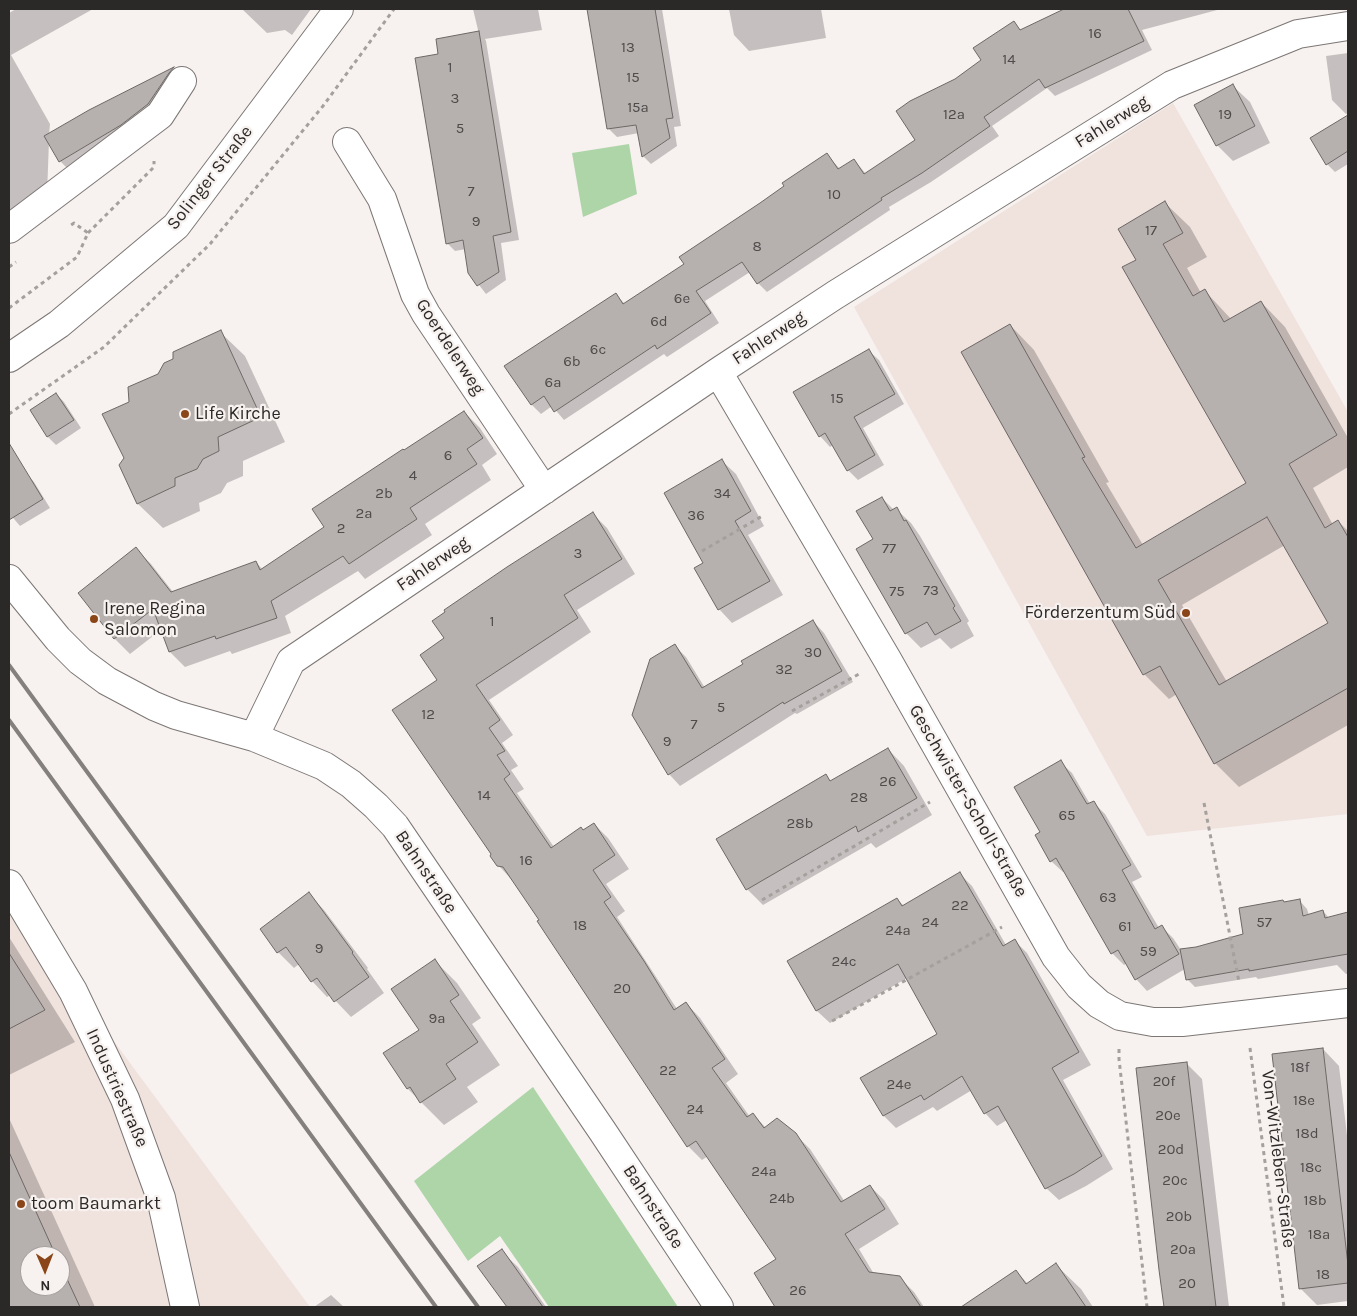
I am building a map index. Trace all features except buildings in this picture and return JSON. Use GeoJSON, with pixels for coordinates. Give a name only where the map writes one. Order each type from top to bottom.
{"type":"FeatureCollection","features":[{"type":"Feature","properties":{"kind":"street","name":"Solinger Straße"},"geometry":{"type":"LineString","coordinates":[[9,358],[59,324],[176,226],[339,9]]}},
{"type":"Feature","properties":{"kind":"street","name":"Fahlerweg"},"geometry":{"type":"LineString","coordinates":[[254,737],[291,660],[836,294],[1172,85],[1298,34],[1348,26]]}},
{"type":"Feature","properties":{"kind":"street"},"geometry":{"type":"LineString","coordinates":[[9,229],[160,115],[182,82]]}},
{"type":"Feature","properties":{"kind":"street","name":"Goerdelerweg"},"geometry":{"type":"LineString","coordinates":[[347,142],[382,199],[415,294],[426,314],[544,490]]}},
{"type":"Feature","properties":{"kind":"street","name":"Geschwister-Scholl-Straße"},"geometry":{"type":"LineString","coordinates":[[718,372],[887,658],[1056,957],[1079,986],[1099,1004],[1120,1016],[1153,1022],[1182,1022],[1348,1003]]}},
{"type":"Feature","properties":{"kind":"street","name":"Bahnstraße"},"geometry":{"type":"LineString","coordinates":[[9,579],[58,639],[80,661],[107,680],[135,697],[176,715],[254,737],[324,766],[351,784],[376,806],[395,826],[603,1132],[719,1307]]}},
{"type":"Feature","properties":{"kind":"street","name":"Industriestraße"},"geometry":{"type":"LineString","coordinates":[[9,884],[73,991],[125,1099],[161,1198],[184,1307]]}},
{"type":"Feature","properties":{"kind":"path"},"geometry":{"type":"LineString","coordinates":[[323,106],[327,113]]}},
{"type":"Feature","properties":{"kind":"path"},"geometry":{"type":"LineString","coordinates":[[9,308],[77,257],[88,232],[74,223],[67,227]]}},
{"type":"Feature","properties":{"kind":"path"},"geometry":{"type":"LineString","coordinates":[[9,267],[16,262]]}},
{"type":"Feature","properties":{"kind":"path"},"geometry":{"type":"LineString","coordinates":[[702,551],[793,499]]}},
{"type":"Feature","properties":{"kind":"path"},"geometry":{"type":"LineString","coordinates":[[792,711],[887,658]]}},
{"type":"Feature","properties":{"kind":"path"},"geometry":{"type":"LineString","coordinates":[[762,900],[958,785]]}},
{"type":"Feature","properties":{"kind":"path","name":"Von-Witzleben-Straße"},"geometry":{"type":"LineString","coordinates":[[1204,803],[1245,1014],[1284,1307]]}},
{"type":"Feature","properties":{"kind":"path"},"geometry":{"type":"LineString","coordinates":[[832,1021],[1030,911]]}},
{"type":"Feature","properties":{"kind":"path"},"geometry":{"type":"LineString","coordinates":[[1120,1016],[1119,1059],[1147,1307]]}},
{"type":"Feature","properties":{"kind":"shaded area","name":"Förderzentum Süd"},"geometry":{"type":"Polygon","coordinates":[[[1173,103],[1348,412],[1348,814],[1147,836],[854,307],[1173,103]]]}},
{"type":"Feature","properties":{"kind":"shaded area"},"geometry":{"type":"Polygon","coordinates":[[[9,899],[310,1307],[9,1307],[9,899]]]}},
{"type":"Feature","properties":{"kind":"green space"},"geometry":{"type":"Polygon","coordinates":[[[629,144],[637,194],[583,217],[572,153],[629,144]]]}},
{"type":"Feature","properties":{"kind":"green space"},"geometry":{"type":"Polygon","coordinates":[[[533,1087],[678,1307],[549,1307],[500,1236],[468,1261],[414,1181],[533,1087]]]}},
{"type":"Feature","properties":{"kind":"railway"},"geometry":{"type":"LineString","coordinates":[[9,665],[478,1307]]}},
{"type":"Feature","properties":{"kind":"railway"},"geometry":{"type":"LineString","coordinates":[[9,720],[436,1307]]}},
{"type":"Feature","properties":{"kind":"place","name":"Life Kirche"},"geometry":{"type":"Point","coordinates":[185,414]}},
{"type":"Feature","properties":{"kind":"place","name":"Förderzentum Süd"},"geometry":{"type":"Point","coordinates":[1186,613]}},
{"type":"Feature","properties":{"kind":"place","name":"Irene Regina Salomon"},"geometry":{"type":"Point","coordinates":[94,619]}},
{"type":"Feature","properties":{"kind":"place","name":"toom Baumarkt"},"geometry":{"type":"Point","coordinates":[21,1204]}}]}
